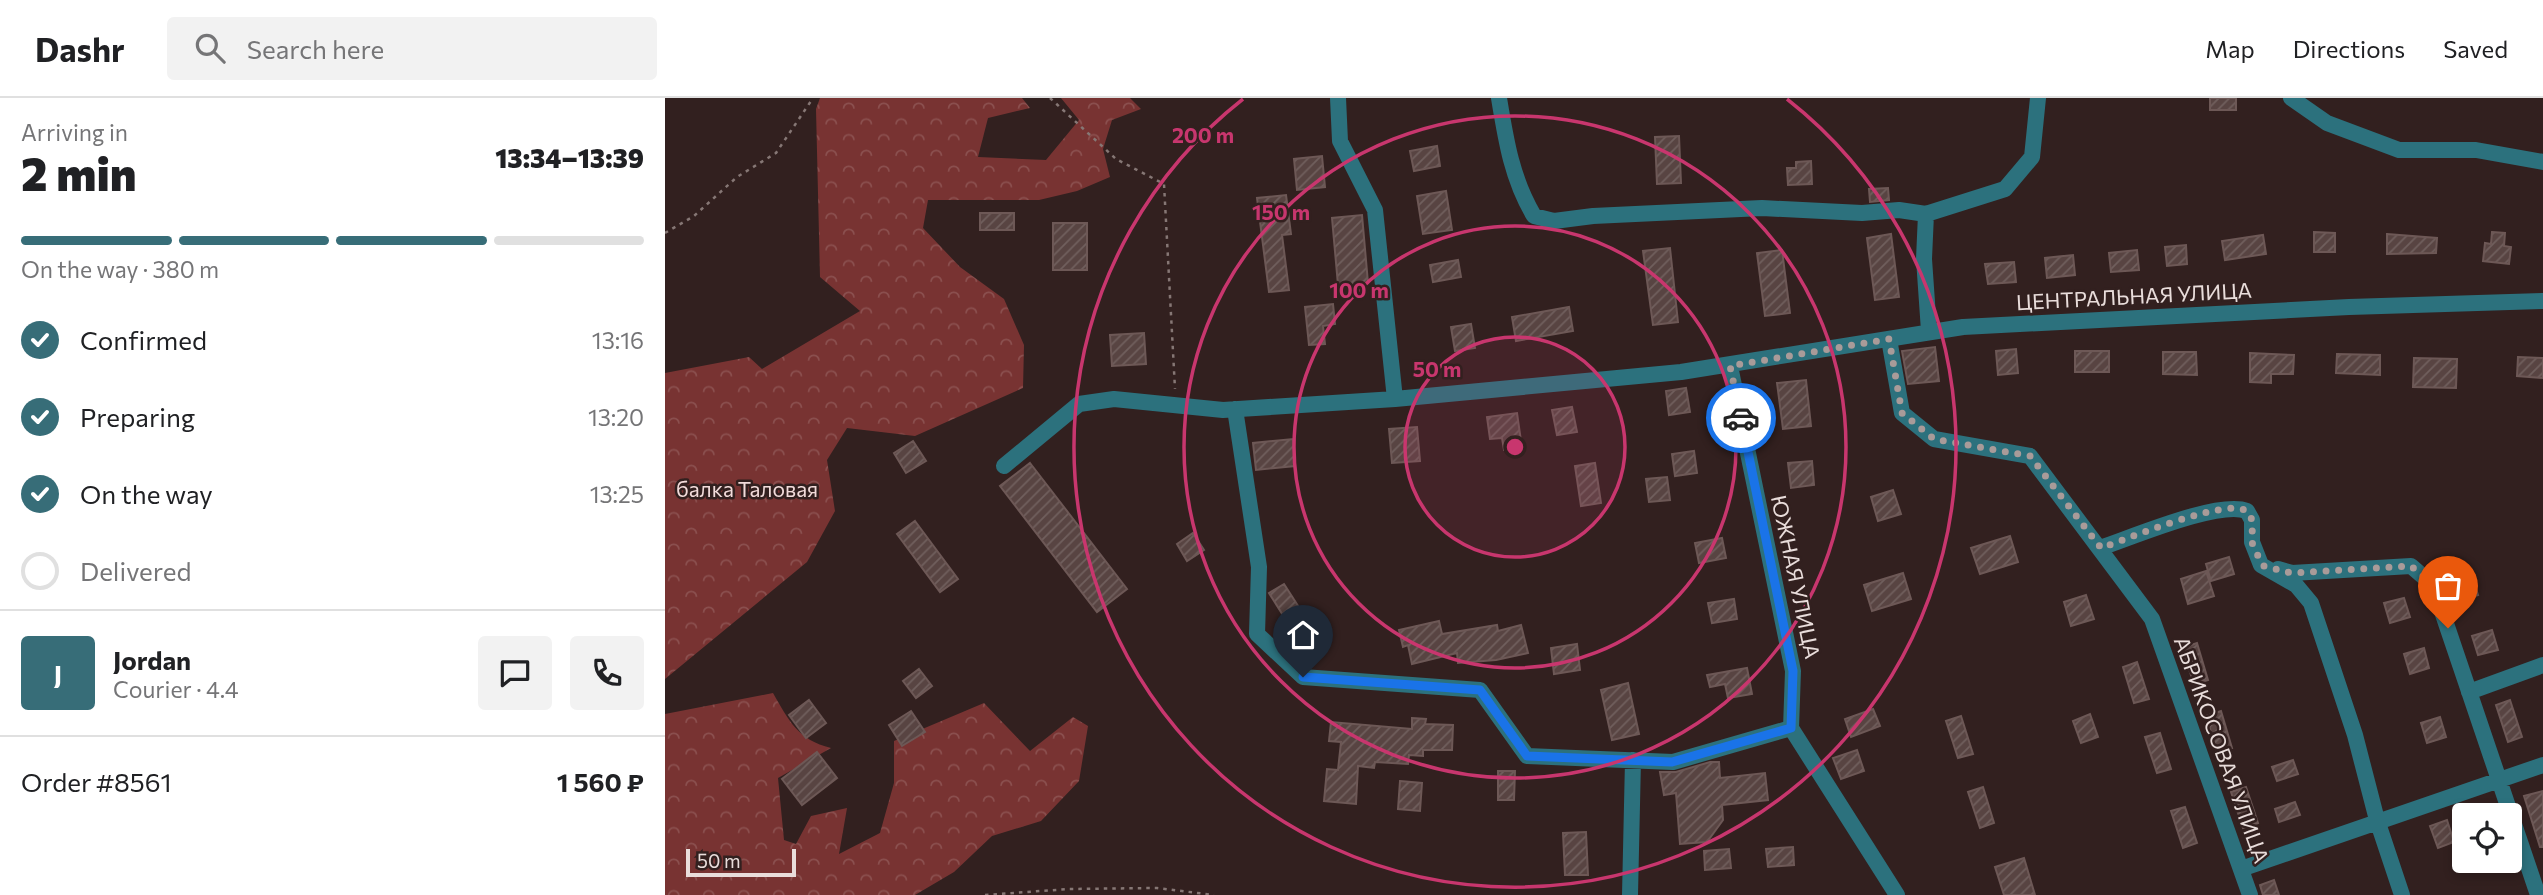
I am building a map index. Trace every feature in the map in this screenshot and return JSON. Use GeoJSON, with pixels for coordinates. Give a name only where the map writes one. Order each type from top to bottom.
{"type":"FeatureCollection","features":[{"type":"Feature","properties":{"kind":"street"},"geometry":{"type":"LineString","coordinates":[[1338,98],[1340,141],[1375,210],[1395,399]]}},
{"type":"Feature","properties":{"kind":"street"},"geometry":{"type":"LineString","coordinates":[[1499,98],[1508,155],[1520,192],[1534,216],[1554,221],[1593,216],[1762,208],[1862,213],[1899,210],[1926,214],[2005,188],[2032,157],[2038,98]]}},
{"type":"Feature","properties":{"kind":"street"},"geometry":{"type":"LineString","coordinates":[[2291,98],[2327,123],[2399,150],[2476,150],[2543,162]]}},
{"type":"Feature","properties":{"kind":"street"},"geometry":{"type":"LineString","coordinates":[[1926,214],[1924,258],[1929,331]]}},
{"type":"Feature","properties":{"kind":"street","name":"ЦЕНТРАЛЬНАЯ УЛИЦА"},"geometry":{"type":"LineString","coordinates":[[1004,466],[1079,404],[1114,399],[1235,410],[1395,399],[1730,366],[1929,331],[2178,315],[2543,301]]}},
{"type":"Feature","properties":{"kind":"street","name":"АБРИКОСОВАЯ УЛИЦА"},"geometry":{"type":"LineString","coordinates":[[1889,339],[1902,413],[1934,439],[2030,456],[2152,619],[2250,895]]}},
{"type":"Feature","properties":{"kind":"street","name":"ЮЖНАЯ УЛИЦА"},"geometry":{"type":"LineString","coordinates":[[1730,366],[1793,671],[1791,728]]}},
{"type":"Feature","properties":{"kind":"street"},"geometry":{"type":"LineString","coordinates":[[1235,410],[1259,567],[1257,634],[1303,677],[1480,690],[1527,756],[1672,762],[1791,728],[1897,895]]}},
{"type":"Feature","properties":{"kind":"street"},"geometry":{"type":"LineString","coordinates":[[2101,548],[2217,509],[2239,508],[2247,511],[2252,520],[2252,542],[2264,566],[2295,585],[2311,603],[2337,689],[2355,735],[2377,820],[2402,895]]}},
{"type":"Feature","properties":{"kind":"street"},"geometry":{"type":"LineString","coordinates":[[2264,566],[2291,573],[2411,566],[2433,585],[2538,895]]}},
{"type":"Feature","properties":{"kind":"street"},"geometry":{"type":"LineString","coordinates":[[2469,692],[2543,665]]}},
{"type":"Feature","properties":{"kind":"street"},"geometry":{"type":"LineString","coordinates":[[1630,895],[1633,760]]}},
{"type":"Feature","properties":{"kind":"street"},"geometry":{"type":"LineString","coordinates":[[2241,869],[2498,778],[2543,765]]}},
{"type":"Feature","properties":{"kind":"path"},"geometry":{"type":"LineString","coordinates":[[665,233],[694,216],[737,177],[776,153],[813,98]]}},
{"type":"Feature","properties":{"kind":"path"},"geometry":{"type":"LineString","coordinates":[[1050,98],[1116,159],[1164,184],[1175,403]]}},
{"type":"Feature","properties":{"kind":"path"},"geometry":{"type":"LineString","coordinates":[[985,895],[1069,889],[1157,888],[1214,895]]}},
{"type":"Feature","properties":{"kind":"green space","name":"балка Таловая"},"geometry":{"type":"Polygon","coordinates":[[[820,98],[1022,98],[1030,108],[988,118],[978,157],[1046,160],[1079,120],[1061,98],[1130,98],[1141,109],[1112,120],[1103,149],[1110,177],[1077,191],[1039,200],[928,200],[923,228],[960,267],[1004,299],[1024,345],[1023,388],[915,436],[847,428],[827,460],[835,511],[807,562],[665,679],[665,373],[749,357],[762,369],[860,311],[820,277],[816,109],[820,98]]]}},
{"type":"Feature","properties":{"kind":"green space"},"geometry":{"type":"Polygon","coordinates":[[[773,693],[790,721],[802,734],[831,748],[778,778],[784,840],[796,844],[811,816],[847,808],[839,854],[880,833],[894,783],[894,741],[984,703],[1030,751],[1073,717],[1088,726],[1079,781],[1041,821],[992,836],[954,872],[915,895],[665,895],[665,714],[773,693]]]}},
{"type":"Feature","properties":{"kind":"building"},"geometry":{"type":"Polygon","coordinates":[[[2210,98],[2236,98],[2236,110],[2210,110],[2210,98]]]}},
{"type":"Feature","properties":{"kind":"building"},"geometry":{"type":"Polygon","coordinates":[[[1679,136],[1681,183],[1657,184],[1655,137],[1679,136]]]}},
{"type":"Feature","properties":{"kind":"building"},"geometry":{"type":"Polygon","coordinates":[[[1437,146],[1440,166],[1414,171],[1410,151],[1437,146]]]}},
{"type":"Feature","properties":{"kind":"building"},"geometry":{"type":"Polygon","coordinates":[[[1322,156],[1325,187],[1297,190],[1294,159],[1322,156]]]}},
{"type":"Feature","properties":{"kind":"building"},"geometry":{"type":"Polygon","coordinates":[[[1811,161],[1812,184],[1788,185],[1787,168],[1796,168],[1796,162],[1811,161]]]}},
{"type":"Feature","properties":{"kind":"building"},"geometry":{"type":"Polygon","coordinates":[[[1888,188],[1889,200],[1870,202],[1869,189],[1888,188]]]}},
{"type":"Feature","properties":{"kind":"building"},"geometry":{"type":"Polygon","coordinates":[[[1446,191],[1452,230],[1423,234],[1417,196],[1446,191]]]}},
{"type":"Feature","properties":{"kind":"building"},"geometry":{"type":"Polygon","coordinates":[[[1286,195],[1291,234],[1282,235],[1289,290],[1269,292],[1257,198],[1286,195]]]}},
{"type":"Feature","properties":{"kind":"building"},"geometry":{"type":"Polygon","coordinates":[[[980,213],[1014,213],[1014,230],[980,230],[980,213]]]}},
{"type":"Feature","properties":{"kind":"building"},"geometry":{"type":"Polygon","coordinates":[[[1362,215],[1368,283],[1338,285],[1332,218],[1362,215]]]}},
{"type":"Feature","properties":{"kind":"building"},"geometry":{"type":"Polygon","coordinates":[[[1053,223],[1087,223],[1087,270],[1053,270],[1053,223]]]}},
{"type":"Feature","properties":{"kind":"building"},"geometry":{"type":"Polygon","coordinates":[[[2314,232],[2335,233],[2335,252],[2314,252],[2314,232]]]}},
{"type":"Feature","properties":{"kind":"building"},"geometry":{"type":"Polygon","coordinates":[[[2492,232],[2505,233],[2504,246],[2511,247],[2509,264],[2483,261],[2485,243],[2491,244],[2492,232]]]}},
{"type":"Feature","properties":{"kind":"building"},"geometry":{"type":"Polygon","coordinates":[[[1891,234],[1899,297],[1875,300],[1867,238],[1891,234]]]}},
{"type":"Feature","properties":{"kind":"building"},"geometry":{"type":"Polygon","coordinates":[[[2387,234],[2437,238],[2436,253],[2387,254],[2387,234]]]}},
{"type":"Feature","properties":{"kind":"building"},"geometry":{"type":"Polygon","coordinates":[[[2263,235],[2266,254],[2225,260],[2222,241],[2263,235]]]}},
{"type":"Feature","properties":{"kind":"building"},"geometry":{"type":"Polygon","coordinates":[[[2186,245],[2187,264],[2167,266],[2165,247],[2186,245]]]}},
{"type":"Feature","properties":{"kind":"building"},"geometry":{"type":"Polygon","coordinates":[[[1670,248],[1678,322],[1653,325],[1643,251],[1670,248]]]}},
{"type":"Feature","properties":{"kind":"building"},"geometry":{"type":"Polygon","coordinates":[[[1782,250],[1790,313],[1765,316],[1757,253],[1782,250]]]}},
{"type":"Feature","properties":{"kind":"building"},"geometry":{"type":"Polygon","coordinates":[[[2137,250],[2139,270],[2111,272],[2109,253],[2137,250]]]}},
{"type":"Feature","properties":{"kind":"building"},"geometry":{"type":"Polygon","coordinates":[[[2073,255],[2075,275],[2047,278],[2045,258],[2073,255]]]}},
{"type":"Feature","properties":{"kind":"building"},"geometry":{"type":"Polygon","coordinates":[[[1458,260],[1461,277],[1433,282],[1430,265],[1458,260]]]}},
{"type":"Feature","properties":{"kind":"building"},"geometry":{"type":"Polygon","coordinates":[[[2014,262],[2016,282],[1988,284],[1985,264],[2014,262]]]}},
{"type":"Feature","properties":{"kind":"building"},"geometry":{"type":"Polygon","coordinates":[[[1333,304],[1335,324],[1323,326],[1325,344],[1309,345],[1305,307],[1333,304]]]}},
{"type":"Feature","properties":{"kind":"building"},"geometry":{"type":"Polygon","coordinates":[[[1569,307],[1573,331],[1516,341],[1512,317],[1569,307]]]}},
{"type":"Feature","properties":{"kind":"building"},"geometry":{"type":"Polygon","coordinates":[[[1471,324],[1475,348],[1455,351],[1451,327],[1471,324]]]}},
{"type":"Feature","properties":{"kind":"building"},"geometry":{"type":"Polygon","coordinates":[[[1144,333],[1146,364],[1112,366],[1110,335],[1144,333]]]}},
{"type":"Feature","properties":{"kind":"building"},"geometry":{"type":"Polygon","coordinates":[[[1935,347],[1939,381],[1908,384],[1902,351],[1935,347]]]}},
{"type":"Feature","properties":{"kind":"building"},"geometry":{"type":"Polygon","coordinates":[[[2016,349],[2018,373],[1998,375],[1996,351],[2016,349]]]}},
{"type":"Feature","properties":{"kind":"building"},"geometry":{"type":"Polygon","coordinates":[[[2075,351],[2109,351],[2109,372],[2075,372],[2075,351]]]}},
{"type":"Feature","properties":{"kind":"building"},"geometry":{"type":"Polygon","coordinates":[[[2163,352],[2196,352],[2197,375],[2163,374],[2163,352]]]}},
{"type":"Feature","properties":{"kind":"building"},"geometry":{"type":"Polygon","coordinates":[[[2250,353],[2294,355],[2293,374],[2271,374],[2271,383],[2250,382],[2250,353]]]}},
{"type":"Feature","properties":{"kind":"building"},"geometry":{"type":"Polygon","coordinates":[[[2337,354],[2380,355],[2380,375],[2336,373],[2337,354]]]}},
{"type":"Feature","properties":{"kind":"building"},"geometry":{"type":"Polygon","coordinates":[[[2518,357],[2543,358],[2543,378],[2517,376],[2518,357]]]}},
{"type":"Feature","properties":{"kind":"building"},"geometry":{"type":"Polygon","coordinates":[[[2414,358],[2457,359],[2456,388],[2413,387],[2414,358]]]}},
{"type":"Feature","properties":{"kind":"building"},"geometry":{"type":"Polygon","coordinates":[[[1806,380],[1811,426],[1783,429],[1777,383],[1806,380]]]}},
{"type":"Feature","properties":{"kind":"building"},"geometry":{"type":"Polygon","coordinates":[[[1686,388],[1690,412],[1669,415],[1666,391],[1686,388]]]}},
{"type":"Feature","properties":{"kind":"building"},"geometry":{"type":"Polygon","coordinates":[[[1572,407],[1577,432],[1557,435],[1552,410],[1572,407]]]}},
{"type":"Feature","properties":{"kind":"building"},"geometry":{"type":"Polygon","coordinates":[[[1517,413],[1522,448],[1504,450],[1502,438],[1490,439],[1487,417],[1517,413]]]}},
{"type":"Feature","properties":{"kind":"building"},"geometry":{"type":"Polygon","coordinates":[[[1417,427],[1420,461],[1392,463],[1389,429],[1417,427]]]}},
{"type":"Feature","properties":{"kind":"building"},"geometry":{"type":"Polygon","coordinates":[[[1293,439],[1295,466],[1256,470],[1253,443],[1293,439]]]}},
{"type":"Feature","properties":{"kind":"building"},"geometry":{"type":"Polygon","coordinates":[[[913,441],[926,461],[906,473],[894,453],[913,441]]]}},
{"type":"Feature","properties":{"kind":"building"},"geometry":{"type":"Polygon","coordinates":[[[1694,451],[1697,473],[1675,476],[1672,454],[1694,451]]]}},
{"type":"Feature","properties":{"kind":"building"},"geometry":{"type":"Polygon","coordinates":[[[1812,461],[1814,485],[1791,488],[1788,463],[1812,461]]]}},
{"type":"Feature","properties":{"kind":"building"},"geometry":{"type":"Polygon","coordinates":[[[1030,463],[1127,589],[1097,612],[1000,486],[1030,463]]]}},
{"type":"Feature","properties":{"kind":"building"},"geometry":{"type":"Polygon","coordinates":[[[1595,463],[1601,503],[1581,506],[1575,466],[1595,463]]]}},
{"type":"Feature","properties":{"kind":"building"},"geometry":{"type":"Polygon","coordinates":[[[1667,477],[1670,500],[1649,502],[1646,479],[1667,477]]]}},
{"type":"Feature","properties":{"kind":"building"},"geometry":{"type":"Polygon","coordinates":[[[1893,490],[1901,514],[1878,521],[1871,497],[1893,490]]]}},
{"type":"Feature","properties":{"kind":"building"},"geometry":{"type":"Polygon","coordinates":[[[915,521],[958,579],[940,592],[897,534],[915,521]]]}},
{"type":"Feature","properties":{"kind":"building"},"geometry":{"type":"Polygon","coordinates":[[[1193,533],[1204,550],[1187,561],[1177,544],[1193,533]]]}},
{"type":"Feature","properties":{"kind":"building"},"geometry":{"type":"Polygon","coordinates":[[[2010,536],[2018,562],[1980,574],[1971,548],[2010,536]]]}},
{"type":"Feature","properties":{"kind":"building"},"geometry":{"type":"Polygon","coordinates":[[[1722,538],[1726,558],[1699,563],[1695,543],[1722,538]]]}},
{"type":"Feature","properties":{"kind":"building"},"geometry":{"type":"Polygon","coordinates":[[[2229,557],[2234,574],[2211,581],[2206,564],[2229,557]]]}},
{"type":"Feature","properties":{"kind":"building"},"geometry":{"type":"Polygon","coordinates":[[[2206,571],[2214,596],[2188,604],[2181,579],[2206,571]]]}},
{"type":"Feature","properties":{"kind":"building"},"geometry":{"type":"Polygon","coordinates":[[[1903,573],[1911,599],[1872,611],[1864,585],[1903,573]]]}},
{"type":"Feature","properties":{"kind":"building"},"geometry":{"type":"Polygon","coordinates":[[[2472,575],[2478,595],[2459,601],[2453,581],[2472,575]]]}},
{"type":"Feature","properties":{"kind":"building"},"geometry":{"type":"Polygon","coordinates":[[[1284,584],[1318,637],[1303,647],[1269,593],[1284,584]]]}},
{"type":"Feature","properties":{"kind":"building"},"geometry":{"type":"Polygon","coordinates":[[[2086,595],[2094,619],[2071,626],[2064,602],[2086,595]]]}},
{"type":"Feature","properties":{"kind":"building"},"geometry":{"type":"Polygon","coordinates":[[[2404,598],[2410,617],[2390,623],[2384,603],[2404,598]]]}},
{"type":"Feature","properties":{"kind":"building"},"geometry":{"type":"Polygon","coordinates":[[[1734,599],[1737,619],[1712,623],[1708,603],[1734,599]]]}},
{"type":"Feature","properties":{"kind":"building"},"geometry":{"type":"Polygon","coordinates":[[[1439,621],[1442,634],[1497,625],[1498,631],[1521,625],[1528,653],[1496,660],[1458,663],[1457,653],[1412,664],[1408,645],[1403,647],[1399,630],[1439,621]]]}},
{"type":"Feature","properties":{"kind":"building"},"geometry":{"type":"Polygon","coordinates":[[[2492,630],[2498,650],[2478,655],[2472,636],[2492,630]]]}},
{"type":"Feature","properties":{"kind":"building"},"geometry":{"type":"Polygon","coordinates":[[[2197,643],[2208,680],[2194,684],[2182,648],[2197,643]]]}},
{"type":"Feature","properties":{"kind":"building"},"geometry":{"type":"Polygon","coordinates":[[[1577,644],[1580,670],[1554,674],[1551,648],[1577,644]]]}},
{"type":"Feature","properties":{"kind":"building"},"geometry":{"type":"Polygon","coordinates":[[[2424,648],[2429,668],[2410,674],[2404,654],[2424,648]]]}},
{"type":"Feature","properties":{"kind":"building"},"geometry":{"type":"Polygon","coordinates":[[[2137,662],[2149,699],[2134,703],[2123,667],[2137,662]]]}},
{"type":"Feature","properties":{"kind":"building"},"geometry":{"type":"Polygon","coordinates":[[[1747,668],[1752,694],[1728,698],[1725,684],[1710,687],[1707,675],[1747,668]]]}},
{"type":"Feature","properties":{"kind":"building"},"geometry":{"type":"Polygon","coordinates":[[[919,669],[932,686],[916,698],[903,681],[919,669]]]}},
{"type":"Feature","properties":{"kind":"building"},"geometry":{"type":"Polygon","coordinates":[[[1628,683],[1639,734],[1612,740],[1601,690],[1628,683]]]}},
{"type":"Feature","properties":{"kind":"building"},"geometry":{"type":"Polygon","coordinates":[[[809,700],[826,723],[806,738],[789,715],[809,700]]]}},
{"type":"Feature","properties":{"kind":"building"},"geometry":{"type":"Polygon","coordinates":[[[2510,700],[2522,737],[2508,742],[2496,705],[2510,700]]]}},
{"type":"Feature","properties":{"kind":"building"},"geometry":{"type":"Polygon","coordinates":[[[1873,709],[1880,726],[1851,737],[1845,719],[1873,709]]]}},
{"type":"Feature","properties":{"kind":"building"},"geometry":{"type":"Polygon","coordinates":[[[911,711],[925,732],[902,746],[889,725],[911,711]]]}},
{"type":"Feature","properties":{"kind":"building"},"geometry":{"type":"Polygon","coordinates":[[[2221,711],[2232,748],[2217,752],[2206,716],[2221,711]]]}},
{"type":"Feature","properties":{"kind":"building"},"geometry":{"type":"Polygon","coordinates":[[[2090,714],[2098,737],[2081,743],[2073,721],[2090,714]]]}},
{"type":"Feature","properties":{"kind":"building"},"geometry":{"type":"Polygon","coordinates":[[[1961,716],[1973,754],[1958,758],[1946,721],[1961,716]]]}},
{"type":"Feature","properties":{"kind":"building"},"geometry":{"type":"Polygon","coordinates":[[[2440,717],[2446,737],[2427,743],[2421,723],[2440,717]]]}},
{"type":"Feature","properties":{"kind":"building"},"geometry":{"type":"Polygon","coordinates":[[[1412,718],[1426,719],[1425,724],[1453,725],[1452,750],[1423,750],[1423,756],[1409,755],[1408,764],[1375,762],[1374,768],[1358,766],[1356,804],[1324,801],[1327,769],[1338,770],[1341,742],[1329,741],[1331,722],[1412,729],[1412,718]]]}},
{"type":"Feature","properties":{"kind":"building"},"geometry":{"type":"Polygon","coordinates":[[[2160,733],[2171,769],[2157,773],[2145,737],[2160,733]]]}},
{"type":"Feature","properties":{"kind":"building"},"geometry":{"type":"Polygon","coordinates":[[[1857,750],[1864,771],[1841,779],[1833,758],[1857,750]]]}},
{"type":"Feature","properties":{"kind":"building"},"geometry":{"type":"Polygon","coordinates":[[[817,752],[837,778],[802,805],[782,779],[817,752]]]}},
{"type":"Feature","properties":{"kind":"building"},"geometry":{"type":"Polygon","coordinates":[[[2293,760],[2298,774],[2277,781],[2272,767],[2293,760]]]}},
{"type":"Feature","properties":{"kind":"building"},"geometry":{"type":"Polygon","coordinates":[[[1719,762],[1720,778],[1765,773],[1768,800],[1722,805],[1723,820],[1707,842],[1680,844],[1676,793],[1664,795],[1660,772],[1676,772],[1719,762]]]}},
{"type":"Feature","properties":{"kind":"building"},"geometry":{"type":"Polygon","coordinates":[[[1498,771],[1515,771],[1514,800],[1498,800],[1498,771]]]}},
{"type":"Feature","properties":{"kind":"building"},"geometry":{"type":"Polygon","coordinates":[[[1400,781],[1422,783],[1420,811],[1398,809],[1400,781]]]}},
{"type":"Feature","properties":{"kind":"building"},"geometry":{"type":"Polygon","coordinates":[[[1983,787],[1994,823],[1980,828],[1968,792],[1983,787]]]}},
{"type":"Feature","properties":{"kind":"building"},"geometry":{"type":"Polygon","coordinates":[[[2246,787],[2258,823],[2243,828],[2231,792],[2246,787]]]}},
{"type":"Feature","properties":{"kind":"building"},"geometry":{"type":"Polygon","coordinates":[[[2543,791],[2543,847],[2540,847],[2524,796],[2543,791]]]}},
{"type":"Feature","properties":{"kind":"building"},"geometry":{"type":"Polygon","coordinates":[[[2295,802],[2300,815],[2279,822],[2275,809],[2295,802]]]}},
{"type":"Feature","properties":{"kind":"building"},"geometry":{"type":"Polygon","coordinates":[[[2185,807],[2197,843],[2183,848],[2171,811],[2185,807]]]}},
{"type":"Feature","properties":{"kind":"building"},"geometry":{"type":"Polygon","coordinates":[[[2447,820],[2452,843],[2438,848],[2430,826],[2447,820]]]}},
{"type":"Feature","properties":{"kind":"building"},"geometry":{"type":"Polygon","coordinates":[[[1586,832],[1588,875],[1565,875],[1563,833],[1586,832]]]}},
{"type":"Feature","properties":{"kind":"building"},"geometry":{"type":"Polygon","coordinates":[[[1793,847],[1794,865],[1768,867],[1766,849],[1793,847]]]}},
{"type":"Feature","properties":{"kind":"building"},"geometry":{"type":"Polygon","coordinates":[[[1729,849],[1731,868],[1705,870],[1704,851],[1729,849]]]}},
{"type":"Feature","properties":{"kind":"building"},"geometry":{"type":"Polygon","coordinates":[[[2024,858],[2035,895],[2004,895],[1995,867],[2024,858]]]}},
{"type":"Feature","properties":{"kind":"building"},"geometry":{"type":"Polygon","coordinates":[[[2274,880],[2279,895],[2263,895],[2260,885],[2274,880]]]}},
{"type":"Feature","properties":{"kind":"way so far"},"geometry":{"type":"LineString","coordinates":[[1741,418],[1730,366],[1889,339],[1902,413],[1934,439],[2030,456],[2101,548],[2217,509],[2239,508],[2247,511],[2252,520],[2252,542],[2264,566],[2291,573],[2411,566],[2433,585],[2448,628]]}},
{"type":"Feature","properties":{"kind":"route"},"geometry":{"type":"LineString","coordinates":[[1303,677],[1480,690],[1527,756],[1672,762],[1791,728],[1793,671],[1741,418]]}}]}
